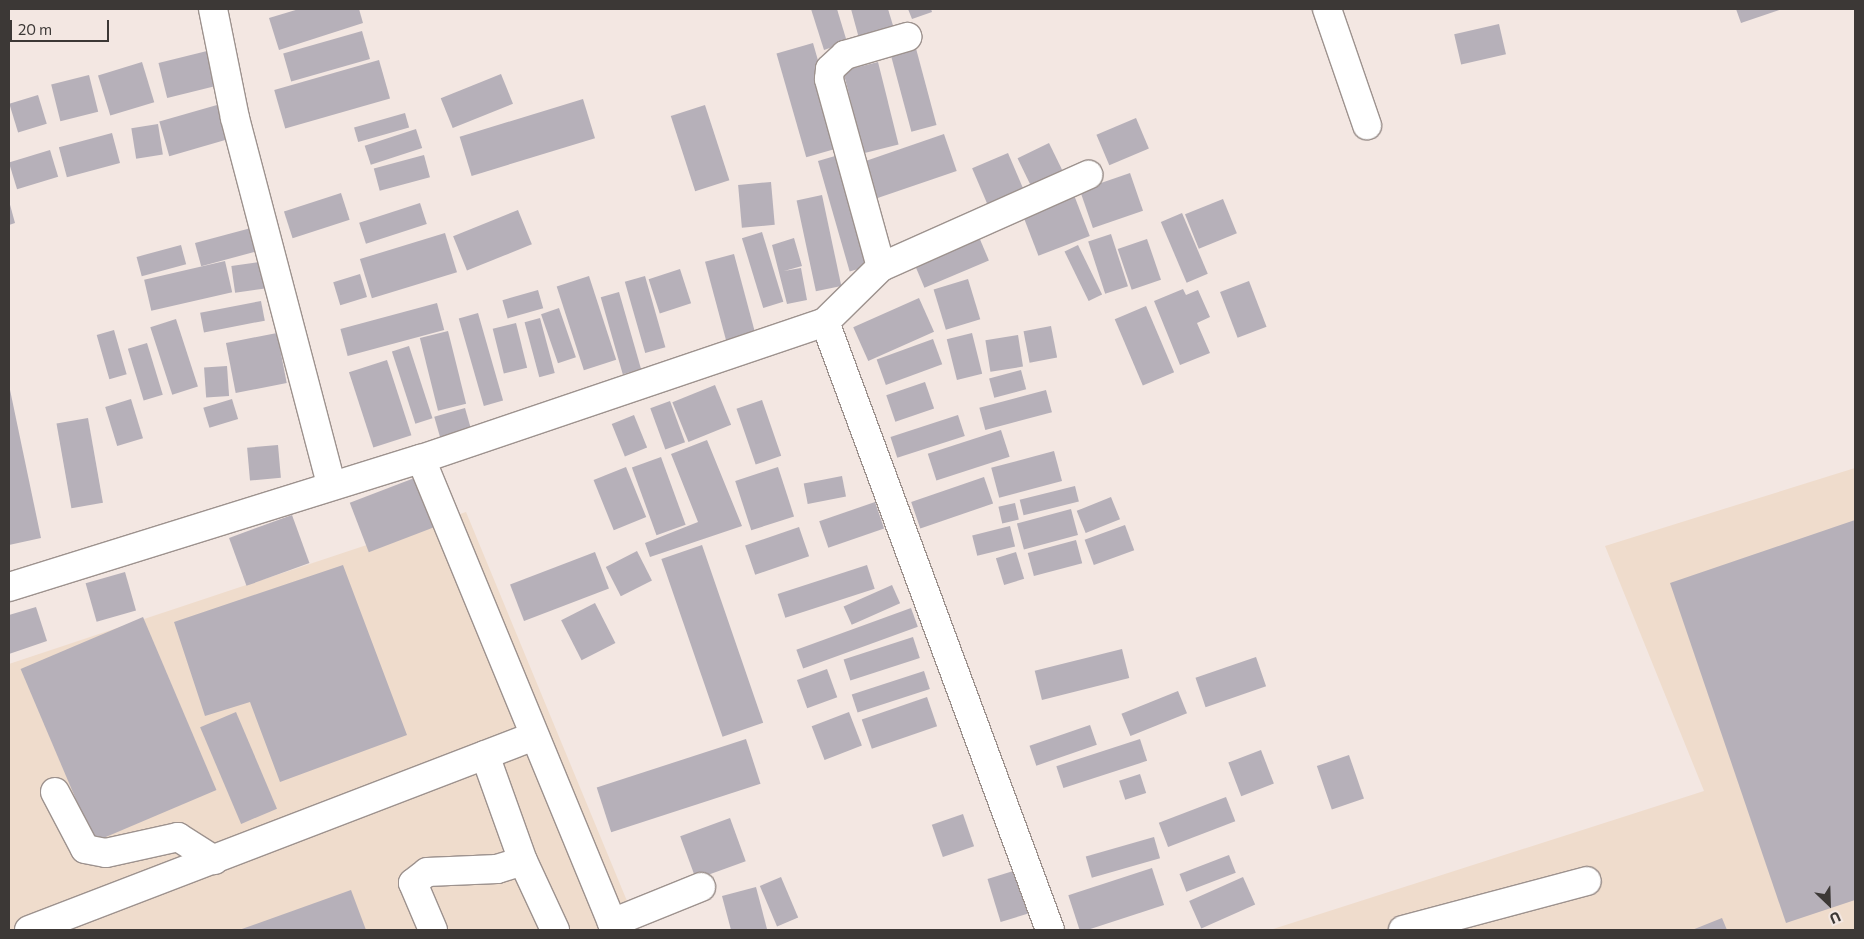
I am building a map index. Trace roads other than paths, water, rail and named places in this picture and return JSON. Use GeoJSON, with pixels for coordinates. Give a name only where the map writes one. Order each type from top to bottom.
{"type":"FeatureCollection","features":[{"type":"Feature","properties":{"kind":"street"},"geometry":{"type":"LineString","coordinates":[[213,9],[235,118],[331,484]]}},
{"type":"Feature","properties":{"kind":"street"},"geometry":{"type":"LineString","coordinates":[[1328,9],[1367,125]]}},
{"type":"Feature","properties":{"kind":"street"},"geometry":{"type":"LineString","coordinates":[[881,267],[829,79],[833,63],[845,55],[907,37]]}},
{"type":"Feature","properties":{"kind":"street"},"geometry":{"type":"LineString","coordinates":[[9,588],[331,484],[421,458],[825,322],[881,267],[1088,175]]}},
{"type":"Feature","properties":{"kind":"street"},"geometry":{"type":"LineString","coordinates":[[825,322],[1050,930]]}},
{"type":"Feature","properties":{"kind":"street"},"geometry":{"type":"LineString","coordinates":[[421,458],[613,927],[701,887]]}},
{"type":"Feature","properties":{"kind":"street"},"geometry":{"type":"LineString","coordinates":[[29,930],[534,736]]}},
{"type":"Feature","properties":{"kind":"street"},"geometry":{"type":"LineString","coordinates":[[485,755],[523,861],[555,930]]}},
{"type":"Feature","properties":{"kind":"street"},"geometry":{"type":"LineString","coordinates":[[55,792],[86,849],[106,853],[178,837],[214,860]]}},
{"type":"Feature","properties":{"kind":"street"},"geometry":{"type":"LineString","coordinates":[[434,930],[414,883],[427,872],[497,868],[523,861]]}},
{"type":"Feature","properties":{"kind":"street"},"geometry":{"type":"LineString","coordinates":[[1403,930],[1587,881]]}}]}
